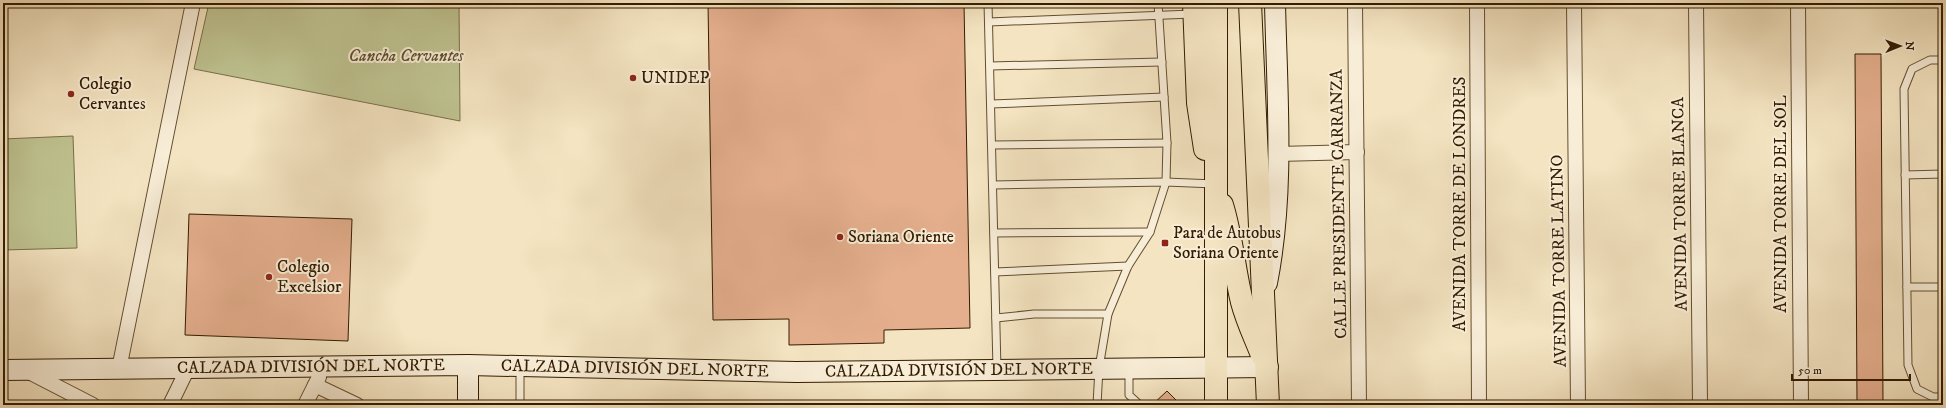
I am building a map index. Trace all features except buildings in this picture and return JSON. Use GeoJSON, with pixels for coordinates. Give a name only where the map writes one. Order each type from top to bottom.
{"type":"FeatureCollection","features":[{"type":"Feature","properties":{"kind":"main road"},"geometry":{"type":"LineString","coordinates":[[1216,3],[1216,405]]}},
{"type":"Feature","properties":{"kind":"main road"},"geometry":{"type":"LineString","coordinates":[[1250,3],[1268,367],[1268,405]]}},
{"type":"Feature","properties":{"kind":"main road"},"geometry":{"type":"LineString","coordinates":[[1264,299],[1274,246],[1277,220],[1278,154],[1275,3]]}},
{"type":"Feature","properties":{"kind":"main road"},"geometry":{"type":"LineString","coordinates":[[1194,8],[1198,103],[1203,143],[1230,230],[1242,301],[1248,322],[1268,367]]}},
{"type":"Feature","properties":{"kind":"main road","name":"CALZADA DIVISIÓN DEL NORTE"},"geometry":{"type":"LineString","coordinates":[[3,370],[468,365],[796,372],[1268,367]]}},
{"type":"Feature","properties":{"kind":"main road"},"geometry":{"type":"LineString","coordinates":[[468,365],[468,405]]}},
{"type":"Feature","properties":{"kind":"street"},"geometry":{"type":"LineString","coordinates":[[119,369],[193,3]]}},
{"type":"Feature","properties":{"kind":"street","name":"CALLE PRESIDENTE CARRANZA"},"geometry":{"type":"LineString","coordinates":[[1355,3],[1359,405]]}},
{"type":"Feature","properties":{"kind":"street","name":"AVENIDA TORRE DE LONDRES"},"geometry":{"type":"LineString","coordinates":[[1477,3],[1479,405]]}},
{"type":"Feature","properties":{"kind":"street","name":"AVENIDA TORRE LATINO"},"geometry":{"type":"LineString","coordinates":[[1574,3],[1578,405]]}},
{"type":"Feature","properties":{"kind":"street","name":"AVENIDA TORRE BLANCA"},"geometry":{"type":"LineString","coordinates":[[1696,3],[1700,405]]}},
{"type":"Feature","properties":{"kind":"street","name":"AVENIDA TORRE DEL SOL"},"geometry":{"type":"LineString","coordinates":[[1798,3],[1801,405]]}},
{"type":"Feature","properties":{"kind":"street"},"geometry":{"type":"LineString","coordinates":[[1278,154],[1357,152]]}},
{"type":"Feature","properties":{"kind":"street"},"geometry":{"type":"LineString","coordinates":[[305,405],[324,366]]}},
{"type":"Feature","properties":{"kind":"street"},"geometry":{"type":"LineString","coordinates":[[170,405],[188,368]]}},
{"type":"Feature","properties":{"kind":"street"},"geometry":{"type":"LineString","coordinates":[[23,369],[94,405]]}},
{"type":"Feature","properties":{"kind":"street"},"geometry":{"type":"LineString","coordinates":[[315,385],[357,405]]}},
{"type":"Feature","properties":{"kind":"lane"},"geometry":{"type":"LineString","coordinates":[[988,3],[997,369]]}},
{"type":"Feature","properties":{"kind":"lane"},"geometry":{"type":"LineString","coordinates":[[1097,405],[1099,368],[1108,314],[1128,266],[1150,232],[1166,182],[1167,143],[1158,3]]}},
{"type":"Feature","properties":{"kind":"lane"},"geometry":{"type":"LineString","coordinates":[[989,22],[1159,16],[1194,8]]}},
{"type":"Feature","properties":{"kind":"lane"},"geometry":{"type":"LineString","coordinates":[[1940,405],[1939,401],[1917,389],[1908,366],[1904,89],[1912,69],[1930,60],[1943,60]]}},
{"type":"Feature","properties":{"kind":"lane"},"geometry":{"type":"LineString","coordinates":[[990,66],[1162,62]]}},
{"type":"Feature","properties":{"kind":"lane"},"geometry":{"type":"LineString","coordinates":[[991,104],[1164,97]]}},
{"type":"Feature","properties":{"kind":"lane"},"geometry":{"type":"LineString","coordinates":[[992,145],[1167,143]]}},
{"type":"Feature","properties":{"kind":"lane"},"geometry":{"type":"LineString","coordinates":[[1905,175],[1943,174]]}},
{"type":"Feature","properties":{"kind":"lane"},"geometry":{"type":"LineString","coordinates":[[993,185],[1166,182],[1215,184]]}},
{"type":"Feature","properties":{"kind":"lane"},"geometry":{"type":"LineString","coordinates":[[994,233],[1150,232]]}},
{"type":"Feature","properties":{"kind":"lane"},"geometry":{"type":"LineString","coordinates":[[995,272],[1128,266]]}},
{"type":"Feature","properties":{"kind":"lane"},"geometry":{"type":"LineString","coordinates":[[1907,287],[1943,287]]}},
{"type":"Feature","properties":{"kind":"lane"},"geometry":{"type":"LineString","coordinates":[[996,318],[1034,314],[1108,314]]}},
{"type":"Feature","properties":{"kind":"lane"},"geometry":{"type":"LineString","coordinates":[[520,365],[520,405]]}},
{"type":"Feature","properties":{"kind":"lane"},"geometry":{"type":"LineString","coordinates":[[1129,368],[1129,394],[1140,405]]}},
{"type":"Feature","properties":{"kind":"lane"},"geometry":{"type":"LineString","coordinates":[[1933,397],[1943,397]]}},
{"type":"Feature","properties":{"kind":"green space","name":"Cancha Cervantes"},"geometry":{"type":"Polygon","coordinates":[[[209,3],[459,3],[460,121],[194,69],[209,3]]]}},
{"type":"Feature","properties":{"kind":"green space"},"geometry":{"type":"Polygon","coordinates":[[[73,136],[77,248],[3,250],[3,139],[73,136]]]}},
{"type":"Feature","properties":{"kind":"place","name":"UNIDEP"},"geometry":{"type":"Point","coordinates":[633,78]}},
{"type":"Feature","properties":{"kind":"place","name":"Colegio Cervantes"},"geometry":{"type":"Point","coordinates":[71,94]}},
{"type":"Feature","properties":{"kind":"place","name":"Soriana Oriente"},"geometry":{"type":"Point","coordinates":[840,237]}},
{"type":"Feature","properties":{"kind":"place","name":"Para de Autobus Soriana Oriente"},"geometry":{"type":"Point","coordinates":[1165,243]}},
{"type":"Feature","properties":{"kind":"place","name":"Colegio Excelsior"},"geometry":{"type":"Point","coordinates":[269,277]}}]}
